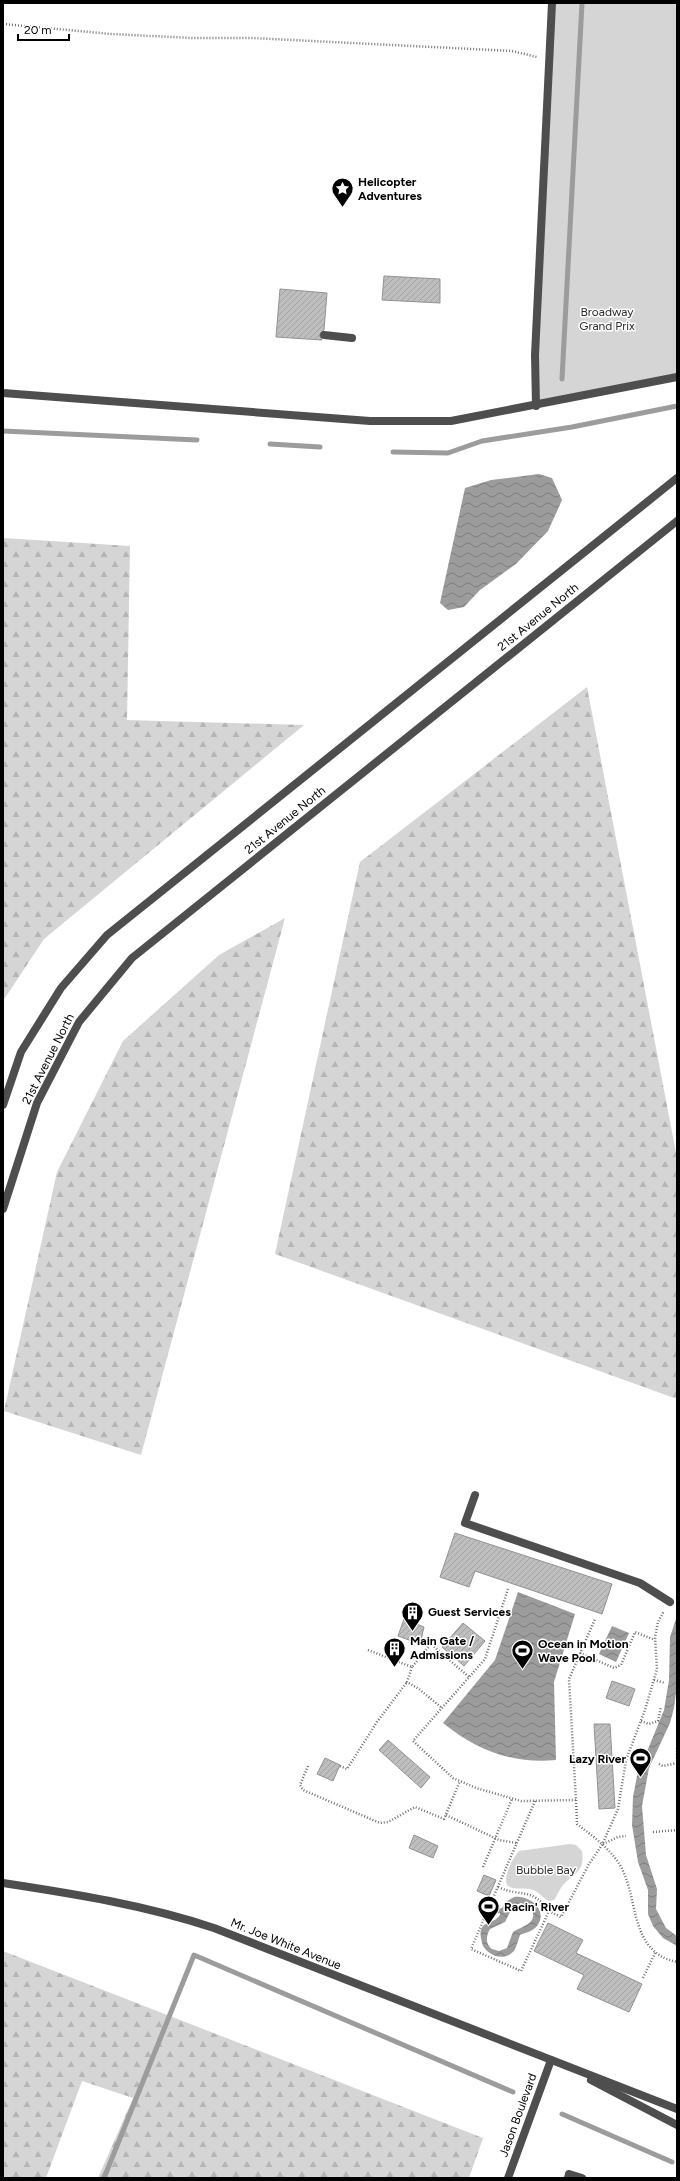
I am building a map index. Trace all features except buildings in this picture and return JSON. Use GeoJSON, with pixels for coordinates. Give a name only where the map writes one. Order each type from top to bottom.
{"type":"FeatureCollection","features":[{"type":"Feature","properties":{"kind":"street"},"geometry":{"type":"LineString","coordinates":[[536,406],[535,355],[552,3]]}},
{"type":"Feature","properties":{"kind":"street"},"geometry":{"type":"LineString","coordinates":[[324,335],[352,338]]}},
{"type":"Feature","properties":{"kind":"street"},"geometry":{"type":"LineString","coordinates":[[3,392],[370,421],[450,421],[536,406],[677,377]]}},
{"type":"Feature","properties":{"kind":"street","name":"21st Avenue North"},"geometry":{"type":"LineString","coordinates":[[3,1105],[21,1052],[61,988],[107,935],[677,478]]}},
{"type":"Feature","properties":{"kind":"street","name":"21st Avenue North"},"geometry":{"type":"LineString","coordinates":[[3,1210],[40,1096],[79,1022],[132,958],[677,521]]}},
{"type":"Feature","properties":{"kind":"street"},"geometry":{"type":"LineString","coordinates":[[475,1495],[466,1523],[640,1583],[670,1602]]}},
{"type":"Feature","properties":{"kind":"street","name":"Mr. Joe White Avenue"},"geometry":{"type":"LineString","coordinates":[[3,1883],[84,1895],[178,1916],[214,1928],[677,2109]]}},
{"type":"Feature","properties":{"kind":"street","name":"Mr. Joe White Avenue"},"geometry":{"type":"LineString","coordinates":[[551,2060],[677,2125]]}},
{"type":"Feature","properties":{"kind":"street","name":"Jason Boulevard"},"geometry":{"type":"LineString","coordinates":[[508,2178],[551,2060]]}},
{"type":"Feature","properties":{"kind":"street"},"geometry":{"type":"LineString","coordinates":[[568,2178],[569,2174],[582,2178]]}},
{"type":"Feature","properties":{"kind":"path"},"geometry":{"type":"LineString","coordinates":[[3,24],[133,35],[252,38],[512,51],[549,59]]}},
{"type":"Feature","properties":{"kind":"path"},"geometry":{"type":"LineString","coordinates":[[508,1589],[484,1659],[414,1741],[452,1778],[460,1781],[521,1801],[576,1800]]}},
{"type":"Feature","properties":{"kind":"path"},"geometry":{"type":"LineString","coordinates":[[498,1887],[511,1893],[523,1892],[536,1896],[549,1911],[561,1917],[589,1864],[602,1845],[618,1809],[626,1760],[641,1721],[657,1669],[655,1640],[658,1622],[670,1602]]}},
{"type":"Feature","properties":{"kind":"path"},"geometry":{"type":"LineString","coordinates":[[595,1619],[569,1678],[577,1824],[602,1845],[618,1862],[632,1898],[638,1928],[642,1935],[660,1956],[677,1962]]}},
{"type":"Feature","properties":{"kind":"path"},"geometry":{"type":"LineString","coordinates":[[580,1653],[614,1668],[621,1665],[635,1632],[655,1640]]}},
{"type":"Feature","properties":{"kind":"path"},"geometry":{"type":"LineString","coordinates":[[340,1766],[348,1769],[376,1722],[407,1682],[412,1667],[431,1644],[469,1677]]}},
{"type":"Feature","properties":{"kind":"path"},"geometry":{"type":"LineString","coordinates":[[368,1650],[412,1667]]}},
{"type":"Feature","properties":{"kind":"path"},"geometry":{"type":"LineString","coordinates":[[654,1680],[665,1683]]}},
{"type":"Feature","properties":{"kind":"path"},"geometry":{"type":"LineString","coordinates":[[407,1682],[419,1689],[442,1708]]}},
{"type":"Feature","properties":{"kind":"path"},"geometry":{"type":"LineString","coordinates":[[641,1721],[649,1724],[658,1721],[661,1708]]}},
{"type":"Feature","properties":{"kind":"path"},"geometry":{"type":"LineString","coordinates":[[677,1748],[677,1758]]}},
{"type":"Feature","properties":{"kind":"path"},"geometry":{"type":"LineString","coordinates":[[659,1764],[664,1766],[677,1763]]}},
{"type":"Feature","properties":{"kind":"path"},"geometry":{"type":"LineString","coordinates":[[308,1766],[300,1785],[303,1790],[380,1823],[388,1822],[415,1807],[444,1819],[460,1781]]}},
{"type":"Feature","properties":{"kind":"path"},"geometry":{"type":"LineString","coordinates":[[483,1867],[512,1799]]}},
{"type":"Feature","properties":{"kind":"path"},"geometry":{"type":"LineString","coordinates":[[536,1801],[471,1949],[521,1971],[549,1911]]}},
{"type":"Feature","properties":{"kind":"path"},"geometry":{"type":"LineString","coordinates":[[446,1815],[495,1838],[517,1843]]}},
{"type":"Feature","properties":{"kind":"path"},"geometry":{"type":"LineString","coordinates":[[652,1832],[677,1830]]}},
{"type":"Feature","properties":{"kind":"path"},"geometry":{"type":"LineString","coordinates":[[602,1845],[618,1837],[626,1836]]}},
{"type":"Feature","properties":{"kind":"path"},"geometry":{"type":"LineString","coordinates":[[643,1978],[656,1951]]}},
{"type":"Feature","properties":{"kind":"green space","name":"Broadway Grand Prix"},"geometry":{"type":"Polygon","coordinates":[[[552,3],[677,3],[677,377],[536,406],[552,3]]]}},
{"type":"Feature","properties":{"kind":"green space"},"geometry":{"type":"Polygon","coordinates":[[[3,538],[130,546],[127,720],[304,725],[44,939],[3,1001],[3,538]]]}},
{"type":"Feature","properties":{"kind":"green space"},"geometry":{"type":"Polygon","coordinates":[[[587,687],[677,1158],[677,1399],[275,1254],[360,862],[587,687]]]}},
{"type":"Feature","properties":{"kind":"green space"},"geometry":{"type":"Polygon","coordinates":[[[285,918],[141,1455],[4,1411],[57,1172],[123,1041],[219,955],[285,918]]]}},
{"type":"Feature","properties":{"kind":"green space","name":"Bubble Bay"},"geometry":{"type":"Polygon","coordinates":[[[570,1844],[576,1845],[582,1851],[582,1865],[561,1888],[554,1900],[549,1901],[533,1890],[527,1888],[512,1888],[507,1885],[507,1872],[519,1851],[570,1844]]]}},
{"type":"Feature","properties":{"kind":"green space"},"geometry":{"type":"Polygon","coordinates":[[[3,1951],[483,2138],[469,2178],[98,2178],[133,2098],[82,2081],[46,2178],[3,2178],[3,1951]]]}},
{"type":"Feature","properties":{"kind":"water"},"geometry":{"type":"Polygon","coordinates":[[[539,474],[552,478],[562,500],[548,531],[516,564],[480,590],[464,607],[448,610],[440,603],[465,488],[491,480],[539,474]]]}},
{"type":"Feature","properties":{"kind":"water","name":"Ocean in Motion Wave Pool"},"geometry":{"type":"Polygon","coordinates":[[[518,1592],[575,1614],[554,1682],[556,1760],[524,1760],[495,1753],[468,1741],[443,1723],[495,1660],[518,1592]]]}},
{"type":"Feature","properties":{"kind":"water","name":"Lazy River"},"geometry":{"type":"Polygon","coordinates":[[[677,1616],[677,1685],[674,1708],[670,1723],[649,1768],[642,1806],[646,1855],[657,1889],[656,1909],[666,1928],[677,1936],[677,1946],[663,1938],[653,1926],[648,1914],[648,1890],[638,1862],[632,1825],[633,1797],[637,1776],[664,1710],[669,1680],[670,1637],[677,1616]]]}},
{"type":"Feature","properties":{"kind":"water"},"geometry":{"type":"Polygon","coordinates":[[[612,1626],[629,1633],[616,1662],[599,1654],[612,1626]]]}},
{"type":"Feature","properties":{"kind":"water","name":"Racin' River"},"geometry":{"type":"Polygon","coordinates":[[[514,1897],[526,1898],[536,1905],[541,1914],[537,1926],[533,1930],[520,1935],[514,1951],[502,1957],[493,1955],[486,1950],[483,1946],[481,1931],[485,1924],[497,1919],[500,1915],[500,1913],[492,1914],[492,1910],[502,1908],[507,1901],[514,1897]],[[521,1903],[513,1906],[505,1922],[490,1929],[487,1940],[488,1945],[492,1949],[499,1951],[507,1948],[513,1932],[531,1921],[533,1913],[531,1908],[521,1903]]]}},
{"type":"Feature","properties":{"kind":"waterway"},"geometry":{"type":"LineString","coordinates":[[562,379],[582,3]]}},
{"type":"Feature","properties":{"kind":"waterway"},"geometry":{"type":"LineString","coordinates":[[393,452],[448,453],[482,441],[572,427],[677,406]]}},
{"type":"Feature","properties":{"kind":"waterway"},"geometry":{"type":"LineString","coordinates":[[3,431],[197,440]]}},
{"type":"Feature","properties":{"kind":"waterway"},"geometry":{"type":"LineString","coordinates":[[270,444],[320,447]]}},
{"type":"Feature","properties":{"kind":"waterway"},"geometry":{"type":"LineString","coordinates":[[104,2178],[194,1955],[513,2092]]}},
{"type":"Feature","properties":{"kind":"waterway"},"geometry":{"type":"LineString","coordinates":[[562,2114],[672,2162]]}},
{"type":"Feature","properties":{"kind":"place","name":"Helicopter Adventures"},"geometry":{"type":"Point","coordinates":[343,208]}},
{"type":"Feature","properties":{"kind":"place","name":"Guest Services"},"geometry":{"type":"Point","coordinates":[412,1632]}},
{"type":"Feature","properties":{"kind":"place","name":"Main Gate / Admissions"},"geometry":{"type":"Point","coordinates":[395,1668]}},
{"type":"Feature","properties":{"kind":"place","name":"Ocean in Motion Wave Pool"},"geometry":{"type":"Point","coordinates":[522,1670]}},
{"type":"Feature","properties":{"kind":"place","name":"Lazy River"},"geometry":{"type":"Point","coordinates":[641,1778]}},
{"type":"Feature","properties":{"kind":"place","name":"Racin' River"},"geometry":{"type":"Point","coordinates":[489,1926]}}]}
